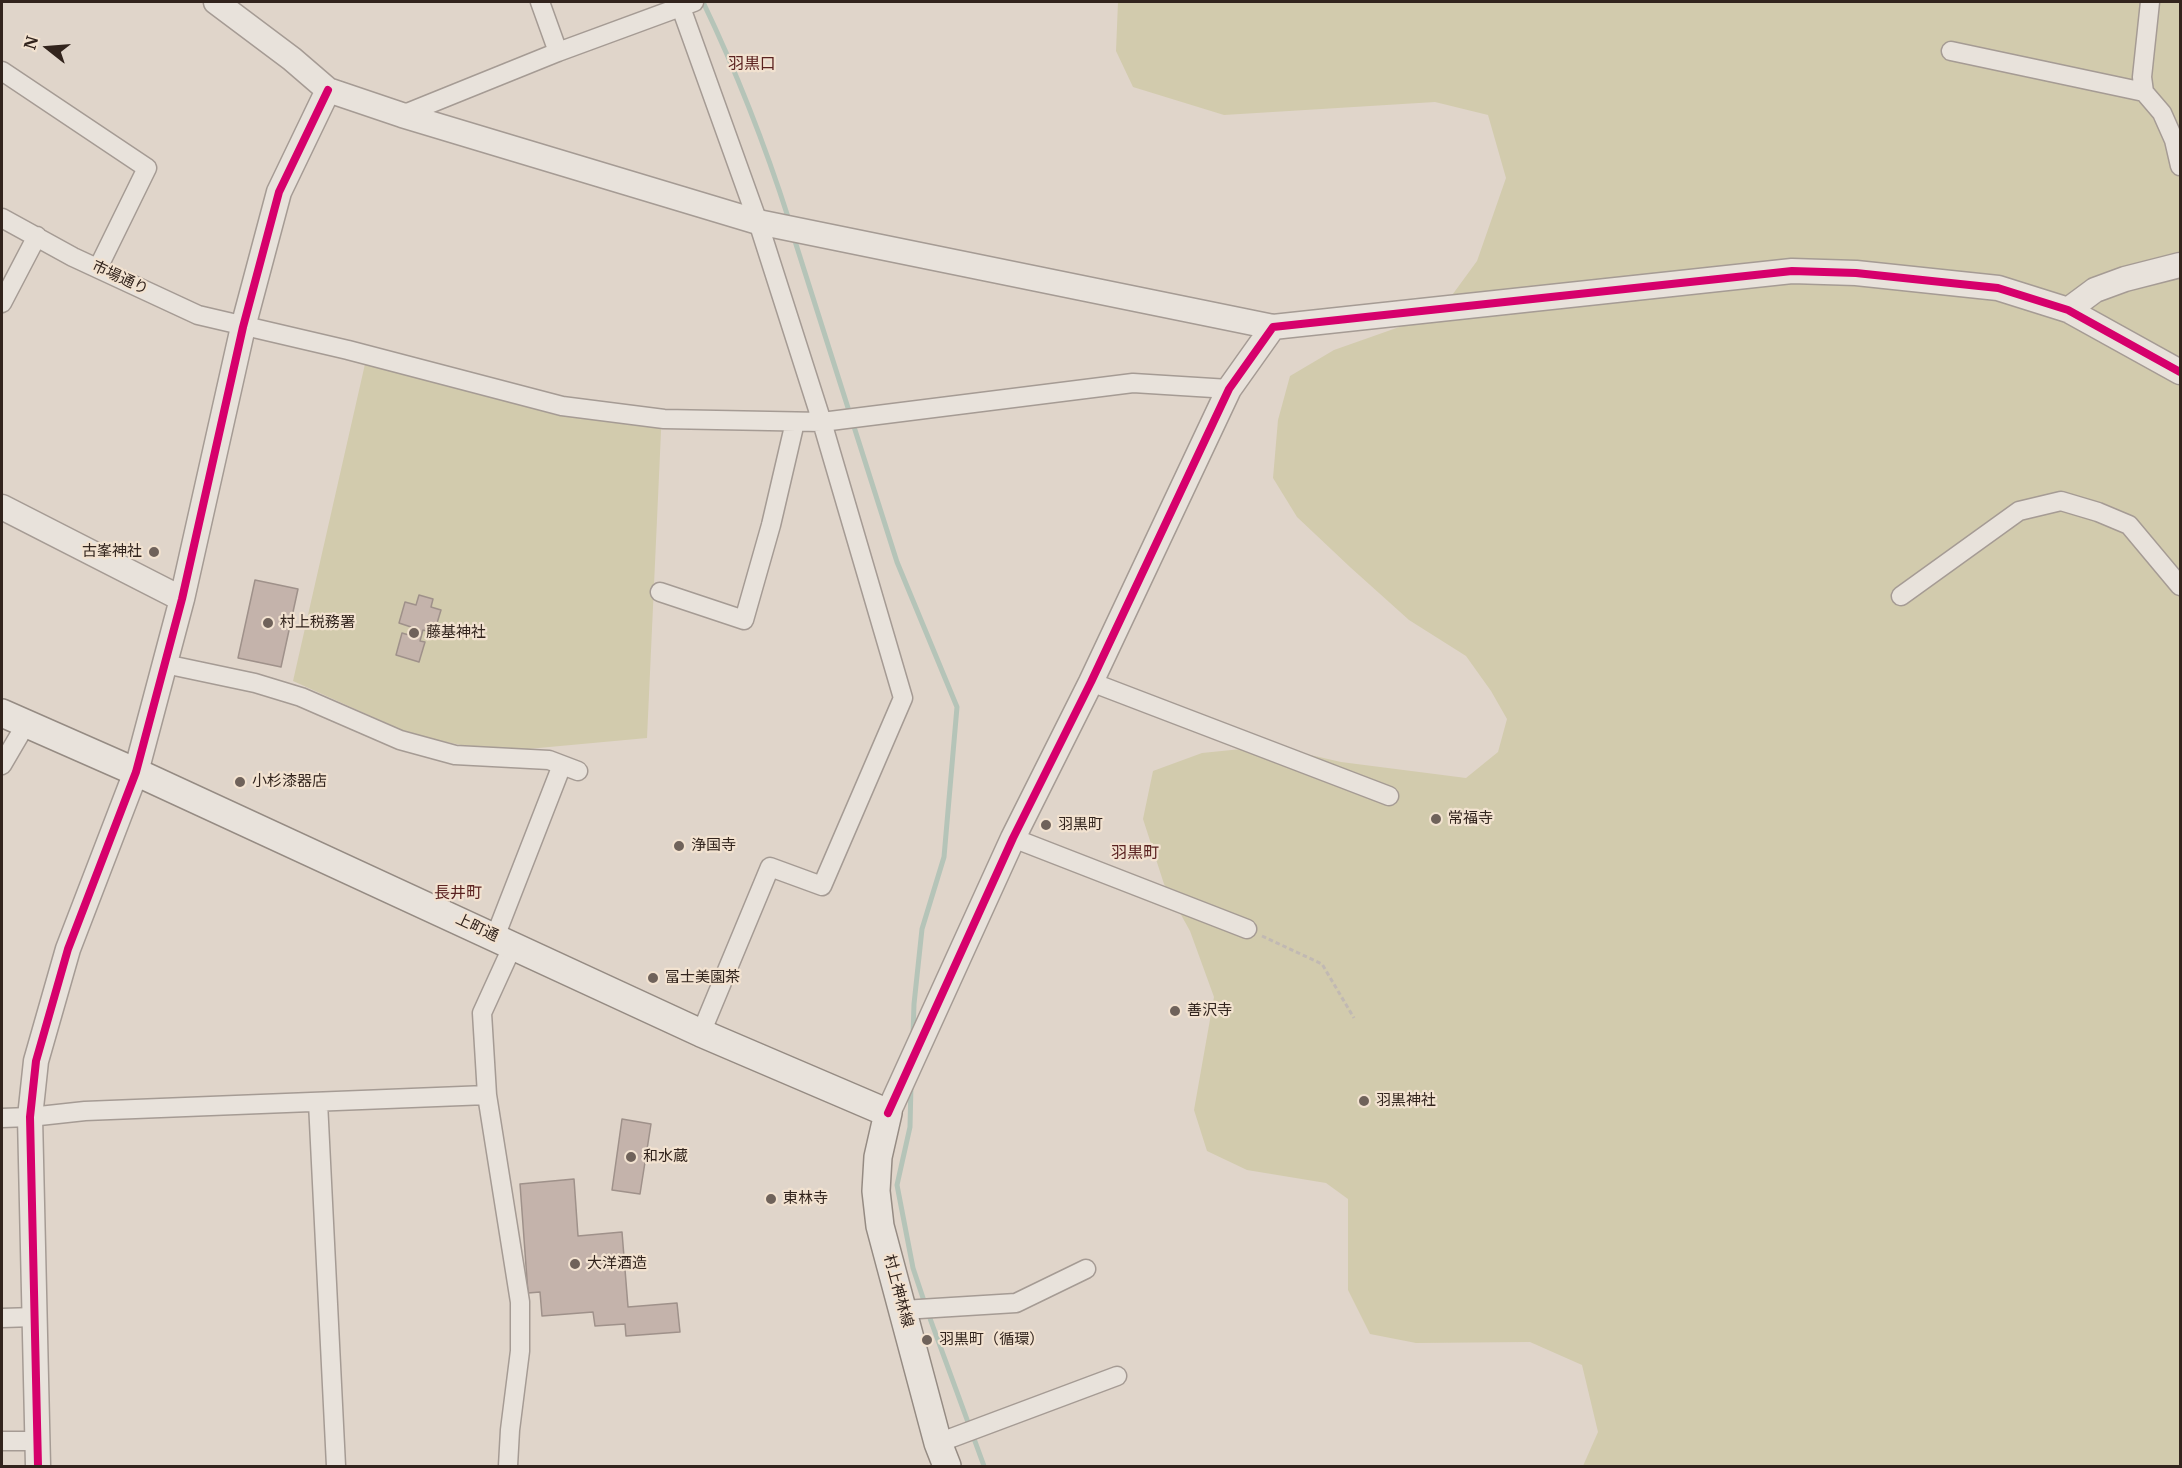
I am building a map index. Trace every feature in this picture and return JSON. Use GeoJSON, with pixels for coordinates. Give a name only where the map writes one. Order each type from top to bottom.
{"type":"FeatureCollection","features":[{"type":"Feature","properties":{"kind":"main road","name":"上町通"},"geometry":{"type":"LineString","coordinates":[[2,712],[700,1033],[888,1113]]}},
{"type":"Feature","properties":{"kind":"main road","name":"村上神林線"},"geometry":{"type":"LineString","coordinates":[[888,1113],[878,1158],[876,1191],[880,1226],[942,1455]]}},
{"type":"Feature","properties":{"kind":"street"},"geometry":{"type":"LineString","coordinates":[[216,2],[292,59],[328,90],[402,115],[758,222],[1273,327],[1792,271],[1856,273],[1998,288],[2068,310],[2181,372]]}},
{"type":"Feature","properties":{"kind":"street"},"geometry":{"type":"LineString","coordinates":[[540,2],[558,52]]}},
{"type":"Feature","properties":{"kind":"street"},"geometry":{"type":"LineString","coordinates":[[2150,2],[2142,77],[2144,92],[2162,113],[2174,140],[2181,166]]}},
{"type":"Feature","properties":{"kind":"street"},"geometry":{"type":"LineString","coordinates":[[402,115],[685,3],[758,222],[822,422],[903,698],[822,886],[770,867],[700,1033]]}},
{"type":"Feature","properties":{"kind":"street"},"geometry":{"type":"LineString","coordinates":[[1951,51],[2144,92]]}},
{"type":"Feature","properties":{"kind":"street"},"geometry":{"type":"LineString","coordinates":[[2,71],[147,168],[98,268]]}},
{"type":"Feature","properties":{"kind":"street"},"geometry":{"type":"LineString","coordinates":[[38,1467],[30,1117],[36,1061],[68,949],[136,772],[182,599],[243,327],[279,192],[328,90]]}},
{"type":"Feature","properties":{"kind":"street","name":"市場通り"},"geometry":{"type":"LineString","coordinates":[[2,218],[73,257],[198,315],[348,350],[562,406],[664,419],[822,422],[1133,383],[1229,388]]}},
{"type":"Feature","properties":{"kind":"street"},"geometry":{"type":"LineString","coordinates":[[2,303],[37,236]]}},
{"type":"Feature","properties":{"kind":"street"},"geometry":{"type":"LineString","coordinates":[[2068,310],[2095,290],[2125,279],[2181,265]]}},
{"type":"Feature","properties":{"kind":"street"},"geometry":{"type":"LineString","coordinates":[[888,1113],[1013,838],[1091,682],[1229,388],[1273,327]]}},
{"type":"Feature","properties":{"kind":"street"},"geometry":{"type":"LineString","coordinates":[[660,592],[744,620],[771,525],[795,422]]}},
{"type":"Feature","properties":{"kind":"street"},"geometry":{"type":"LineString","coordinates":[[1901,596],[2019,511],[2061,501],[2098,512],[2129,525],[2181,586]]}},
{"type":"Feature","properties":{"kind":"street"},"geometry":{"type":"LineString","coordinates":[[2,507],[182,599]]}},
{"type":"Feature","properties":{"kind":"street"},"geometry":{"type":"LineString","coordinates":[[165,664],[255,682],[301,697],[400,740],[455,755],[549,760],[570,768],[504,941],[482,1013],[487,1095],[520,1302],[520,1351],[510,1430],[508,1467]]}},
{"type":"Feature","properties":{"kind":"street"},"geometry":{"type":"LineString","coordinates":[[1091,682],[1389,796]]}},
{"type":"Feature","properties":{"kind":"street"},"geometry":{"type":"LineString","coordinates":[[2,765],[26,724]]}},
{"type":"Feature","properties":{"kind":"street"},"geometry":{"type":"LineString","coordinates":[[1013,838],[1247,929]]}},
{"type":"Feature","properties":{"kind":"street"},"geometry":{"type":"LineString","coordinates":[[2,1118],[85,1111],[487,1095]]}},
{"type":"Feature","properties":{"kind":"street"},"geometry":{"type":"LineString","coordinates":[[318,1102],[336,1467]]}},
{"type":"Feature","properties":{"kind":"street"},"geometry":{"type":"LineString","coordinates":[[903,1310],[1016,1303],[1086,1269]]}},
{"type":"Feature","properties":{"kind":"street"},"geometry":{"type":"LineString","coordinates":[[2,1318],[35,1317]]}},
{"type":"Feature","properties":{"kind":"street"},"geometry":{"type":"LineString","coordinates":[[942,1455],[1117,1376]]}},
{"type":"Feature","properties":{"kind":"street"},"geometry":{"type":"LineString","coordinates":[[2,1442],[37,1442]]}},
{"type":"Feature","properties":{"kind":"path"},"geometry":{"type":"LineString","coordinates":[[1247,929],[1322,964],[1354,1018]]}},
{"type":"Feature","properties":{"kind":"shaded area"},"geometry":{"type":"Polygon","coordinates":[[[1118,2],[2180,2],[2180,1466],[1583,1466],[1598,1432],[1582,1365],[1530,1342],[1416,1343],[1370,1334],[1348,1290],[1348,1199],[1326,1183],[1247,1170],[1207,1151],[1194,1110],[1214,997],[1190,931],[1164,884],[1143,819],[1153,771],[1202,753],[1271,746],[1341,762],[1466,778],[1498,752],[1507,719],[1491,691],[1466,656],[1409,620],[1350,567],[1297,517],[1273,478],[1278,420],[1290,376],[1334,350],[1439,313],[1477,261],[1506,178],[1488,115],[1435,102],[1224,115],[1133,87],[1116,51],[1118,2]]]}},
{"type":"Feature","properties":{"kind":"shaded area"},"geometry":{"type":"Polygon","coordinates":[[[365,364],[515,400],[662,410],[647,738],[495,752],[413,735],[293,681],[365,364]]]}},
{"type":"Feature","properties":{"kind":"building","name":"村上税務署"},"geometry":{"type":"Polygon","coordinates":[[[255,580],[298,589],[281,667],[238,658],[255,580]]]}},
{"type":"Feature","properties":{"kind":"building"},"geometry":{"type":"Polygon","coordinates":[[[419,595],[433,599],[431,607],[441,610],[434,633],[423,630],[420,641],[425,642],[419,662],[396,655],[402,633],[409,635],[411,627],[399,623],[405,602],[416,605],[419,595]]]}},
{"type":"Feature","properties":{"kind":"building","name":"和水蔵"},"geometry":{"type":"Polygon","coordinates":[[[622,1119],[651,1124],[640,1194],[612,1190],[622,1119]]]}},
{"type":"Feature","properties":{"kind":"building","name":"大洋酒造"},"geometry":{"type":"Polygon","coordinates":[[[574,1179],[578,1236],[622,1232],[628,1307],[677,1303],[680,1332],[626,1336],[625,1324],[595,1326],[593,1312],[542,1316],[540,1292],[528,1293],[520,1184],[574,1179]]]}},
{"type":"Feature","properties":{"kind":"waterway"},"geometry":{"type":"LineString","coordinates":[[703,2],[750,110],[789,220]]}},
{"type":"Feature","properties":{"kind":"waterway"},"geometry":{"type":"LineString","coordinates":[[794,238],[897,562],[957,707],[944,857],[922,929],[913,1036]]}},
{"type":"Feature","properties":{"kind":"waterway"},"geometry":{"type":"LineString","coordinates":[[911,1084],[910,1127],[897,1185],[913,1268],[925,1304]]}},
{"type":"Feature","properties":{"kind":"waterway"},"geometry":{"type":"LineString","coordinates":[[928,1313],[984,1466]]}},
{"type":"Feature","properties":{"kind":"cycle path"},"geometry":{"type":"LineString","coordinates":[[38,1466],[30,1117],[36,1061],[68,949],[136,772],[182,599],[243,327],[279,192],[328,90]]}},
{"type":"Feature","properties":{"kind":"cycle path"},"geometry":{"type":"LineString","coordinates":[[888,1113],[1013,838],[1091,682],[1229,389],[1273,327],[1792,271],[1856,273],[1998,288],[2068,310],[2180,372]]}},
{"type":"Feature","properties":{"kind":"place","name":"古峯神社"},"geometry":{"type":"Point","coordinates":[154,552]}},
{"type":"Feature","properties":{"kind":"place","name":"村上税務署"},"geometry":{"type":"Point","coordinates":[268,623]}},
{"type":"Feature","properties":{"kind":"place","name":"藤基神社"},"geometry":{"type":"Point","coordinates":[414,633]}},
{"type":"Feature","properties":{"kind":"place","name":"小杉漆器店"},"geometry":{"type":"Point","coordinates":[240,782]}},
{"type":"Feature","properties":{"kind":"place","name":"常福寺"},"geometry":{"type":"Point","coordinates":[1436,819]}},
{"type":"Feature","properties":{"kind":"place","name":"羽黒町"},"geometry":{"type":"Point","coordinates":[1046,825]}},
{"type":"Feature","properties":{"kind":"place","name":"浄国寺"},"geometry":{"type":"Point","coordinates":[679,846]}},
{"type":"Feature","properties":{"kind":"place","name":"冨士美園茶"},"geometry":{"type":"Point","coordinates":[653,978]}},
{"type":"Feature","properties":{"kind":"place","name":"善沢寺"},"geometry":{"type":"Point","coordinates":[1175,1011]}},
{"type":"Feature","properties":{"kind":"place","name":"羽黒神社"},"geometry":{"type":"Point","coordinates":[1364,1101]}},
{"type":"Feature","properties":{"kind":"place","name":"和水蔵"},"geometry":{"type":"Point","coordinates":[631,1157]}},
{"type":"Feature","properties":{"kind":"place","name":"東林寺"},"geometry":{"type":"Point","coordinates":[771,1199]}},
{"type":"Feature","properties":{"kind":"place","name":"大洋酒造"},"geometry":{"type":"Point","coordinates":[575,1264]}},
{"type":"Feature","properties":{"kind":"place","name":"羽黒町（循環）"},"geometry":{"type":"Point","coordinates":[927,1340]}},
{"type":"Feature","properties":{"kind":"district","name":"羽黒口"},"geometry":{"type":"Point","coordinates":[752,64]}},
{"type":"Feature","properties":{"kind":"district","name":"羽黒町"},"geometry":{"type":"Point","coordinates":[1135,853]}},
{"type":"Feature","properties":{"kind":"district","name":"長井町"},"geometry":{"type":"Point","coordinates":[458,893]}}]}
